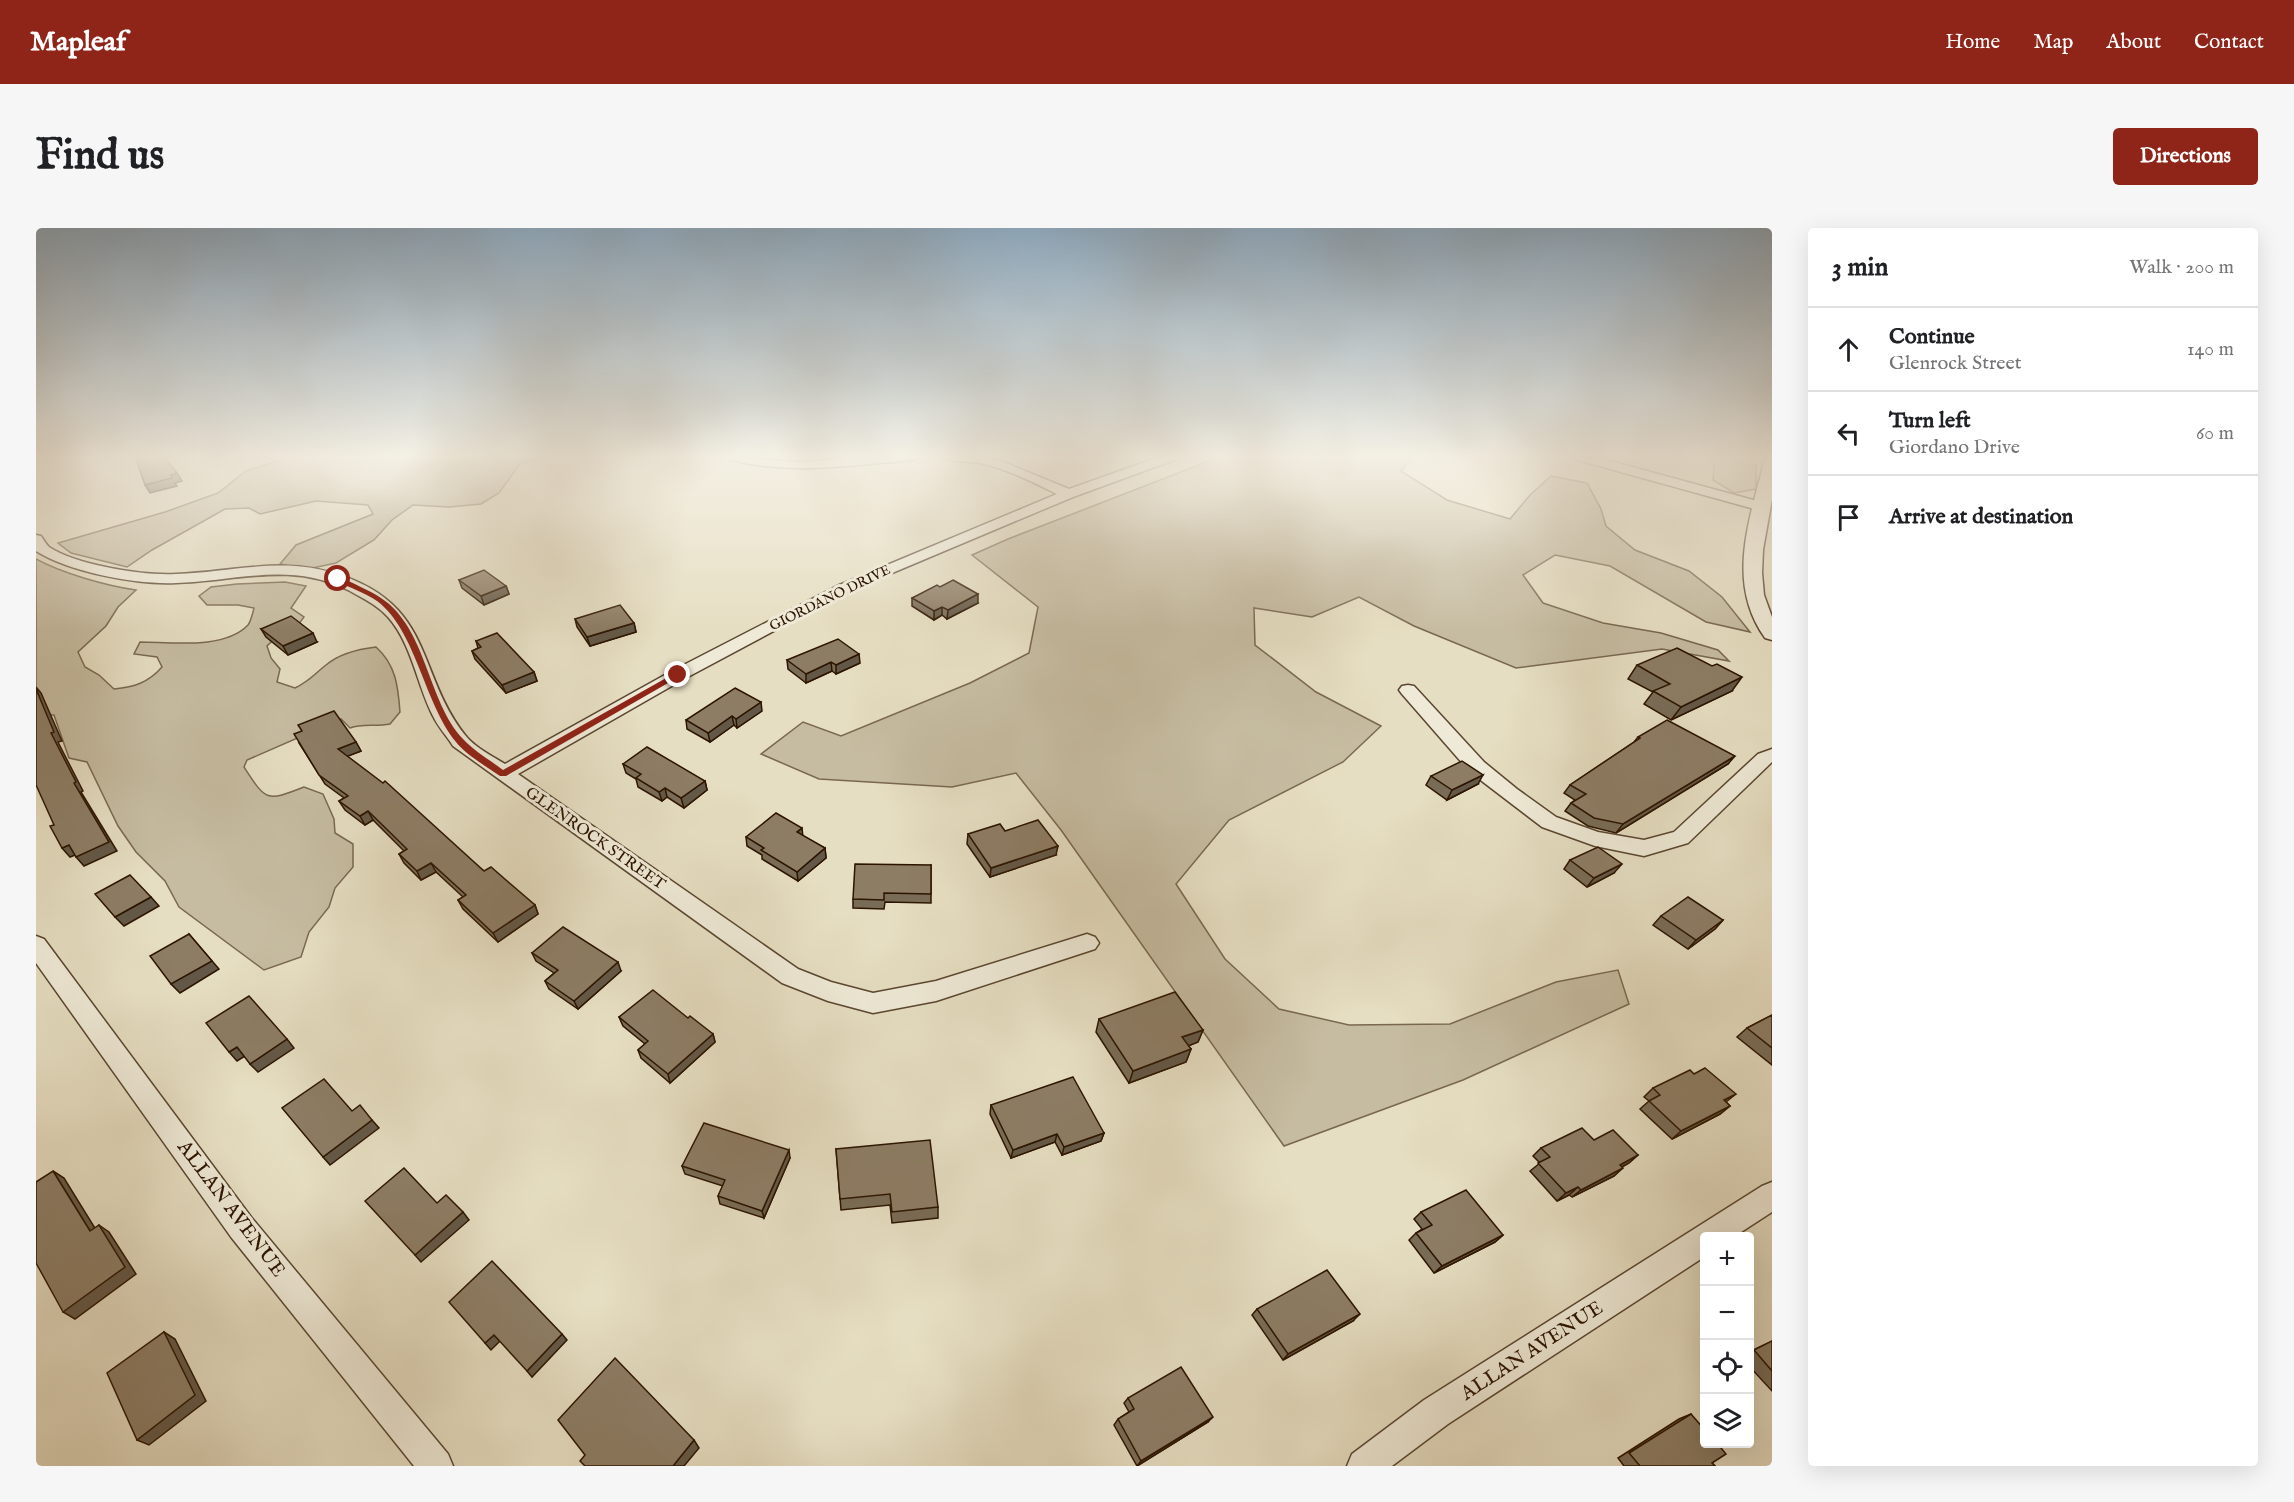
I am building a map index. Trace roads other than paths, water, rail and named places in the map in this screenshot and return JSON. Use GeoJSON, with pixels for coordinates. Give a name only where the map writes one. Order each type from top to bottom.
{"type":"FeatureCollection","features":[{"type":"Feature","properties":{"kind":"street","name":"GIORDANO DRIVE"},"geometry":{"type":"LineString","coordinates":[[503,774],[678,675],[842,589],[1021,514]]}},
{"type":"Feature","properties":{"kind":"street"},"geometry":{"type":"LineString","coordinates":[[1761,514],[1755,543],[1753,580],[1760,612],[1772,634]]}},
{"type":"Feature","properties":{"kind":"street","name":"GLENROCK STREET"},"geometry":{"type":"LineString","coordinates":[[36,539],[42,549],[87,568],[175,579],[263,569],[297,570],[338,579],[379,600],[396,616],[417,653],[442,716],[460,742],[790,976],[828,991],[873,1003],[936,991],[1087,943]]}},
{"type":"Feature","properties":{"kind":"street"},"geometry":{"type":"LineString","coordinates":[[1408,690],[1478,767],[1549,822],[1595,839],[1644,848],[1681,838],[1765,758],[1772,755]]}},
{"type":"Feature","properties":{"kind":"street","name":"ALLAN AVENUE"},"geometry":{"type":"LineString","coordinates":[[36,945],[241,1227],[436,1466]]}},
{"type":"Feature","properties":{"kind":"street"},"geometry":{"type":"LineString","coordinates":[[1716,1232],[1772,1197]]}},
{"type":"Feature","properties":{"kind":"street","name":"ALLAN AVENUE"},"geometry":{"type":"LineString","coordinates":[[1364,1466],[1436,1412],[1700,1243]]}}]}
